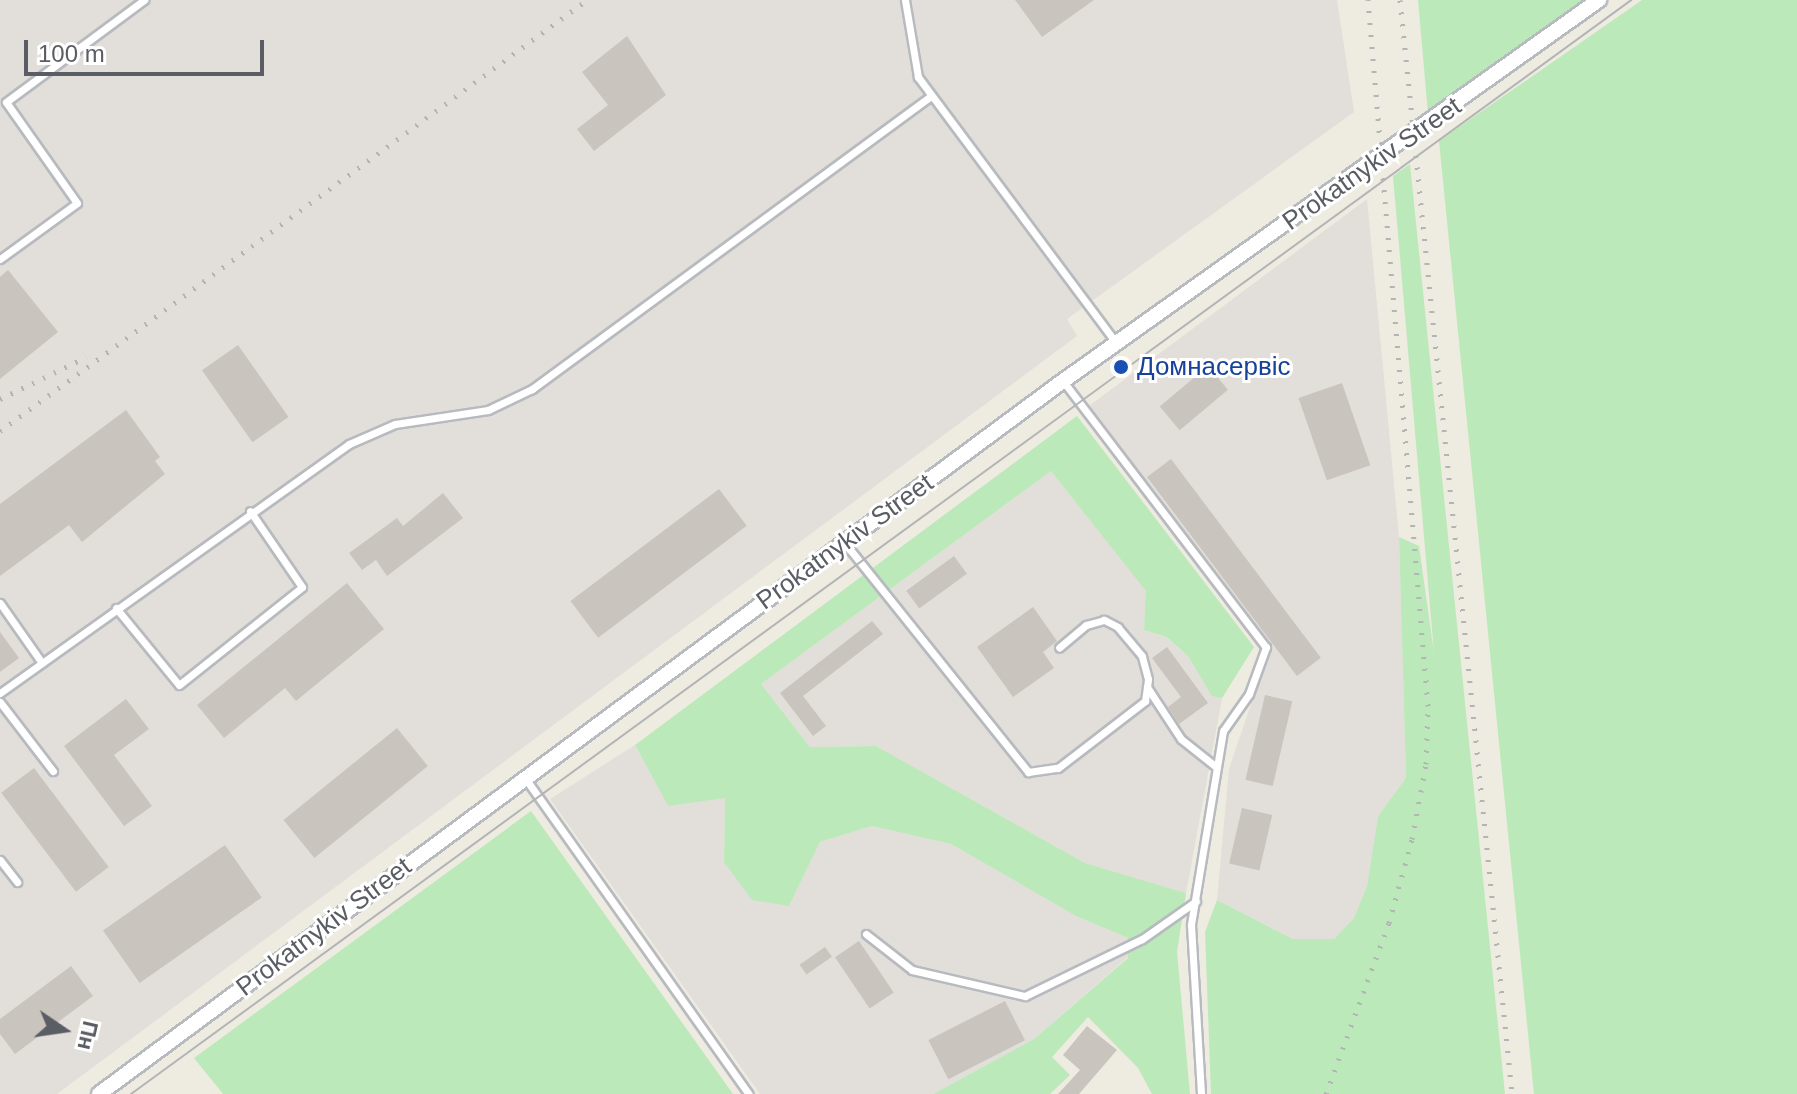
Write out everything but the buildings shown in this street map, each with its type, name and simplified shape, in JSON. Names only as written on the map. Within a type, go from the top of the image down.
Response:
[{"type":"street","name":"Prokatnykiv Street","points":[[99,1094],[1063,381],[1599,0]]},
{"type":"lane","points":[[6,102],[144,0]]},
{"type":"lane","points":[[905,0],[918,77],[1116,343]]},
{"type":"lane","points":[[0,95],[77,203],[0,259]]},
{"type":"lane","points":[[0,693],[250,511],[349,444],[395,424],[488,410],[532,389],[931,96]]},
{"type":"lane","points":[[1063,381],[1266,647],[1249,694],[1223,731],[1215,766],[1189,945],[1201,1094]]},
{"type":"lane","points":[[116,608],[179,685],[302,587],[250,511]]},
{"type":"lane","points":[[844,542],[1028,772],[1058,768],[1145,701],[1147,687],[1142,656],[1129,637],[1104,620],[1086,625],[1059,648]]},
{"type":"lane","points":[[0,603],[42,663]]},
{"type":"lane","points":[[1147,687],[1181,739],[1215,766]]},
{"type":"lane","points":[[0,702],[53,771]]},
{"type":"lane","points":[[525,778],[749,1094]]},
{"type":"lane","points":[[0,860],[17,882]]},
{"type":"lane","points":[[866,934],[912,970],[1025,996],[1142,939],[1196,901]]},
{"type":"shaded area","points":[[0,0],[1337,0],[1354,112],[1067,319],[1077,336],[57,1094],[0,1094]]},
{"type":"shaded area","name":"Домнасервіс","points":[[1367,199],[1399,537],[1406,778],[1378,816],[1367,886],[1354,918],[1334,939],[1293,939],[1217,900],[1229,769],[1271,645],[1089,406]]},
{"type":"shaded area","points":[[1051,471],[1147,591],[1144,630],[1165,637],[1188,656],[1212,695],[1222,698],[1186,893],[1085,863],[876,746],[810,747],[761,684]]},
{"type":"shaded area","points":[[635,745],[668,806],[725,797],[724,862],[789,906],[820,842],[872,826],[951,844],[1076,916],[1128,938],[1128,957],[1034,1039],[933,1094],[760,1094],[550,799]]},
{"type":"green space","points":[[1418,0],[1587,0],[1428,114]]},
{"type":"green space","points":[[1642,0],[1797,0],[1797,1094],[1534,1094],[1439,141]]},
{"type":"green space","points":[[1410,164],[1505,1094],[1211,1094],[1205,932],[1217,900],[1293,939],[1334,939],[1354,918],[1367,886],[1378,816],[1406,778],[1399,537],[1419,546],[1434,653],[1393,176]]},
{"type":"green space","points":[[1077,416],[1254,647],[1222,698],[1212,696],[1188,656],[1166,637],[1144,630],[1146,591],[1051,471],[761,684],[810,747],[876,746],[1085,863],[1186,893],[1177,952],[1190,1094],[1152,1094],[1138,1068],[1088,1017],[1052,1057],[1070,1075],[1050,1094],[933,1094],[1034,1039],[1128,958],[1128,938],[1076,916],[951,844],[872,826],[820,842],[789,906],[752,900],[724,862],[725,798],[668,806],[635,745]]},
{"type":"green space","points":[[531,811],[733,1094],[223,1094],[194,1058]]},
{"type":"tram line","points":[[131,1094],[1631,0]]},
{"type":"railway","points":[[0,431],[587,0]]},
{"type":"railway","points":[[1326,1094],[1389,923],[1412,839],[1426,764],[1428,706],[1368,0]]},
{"type":"railway","points":[[1400,0],[1512,1094]]},
{"type":"railway","points":[[0,399],[86,357]]},
{"type":"place","name":"Домнасервіс","points":[[1121,367]]}]
